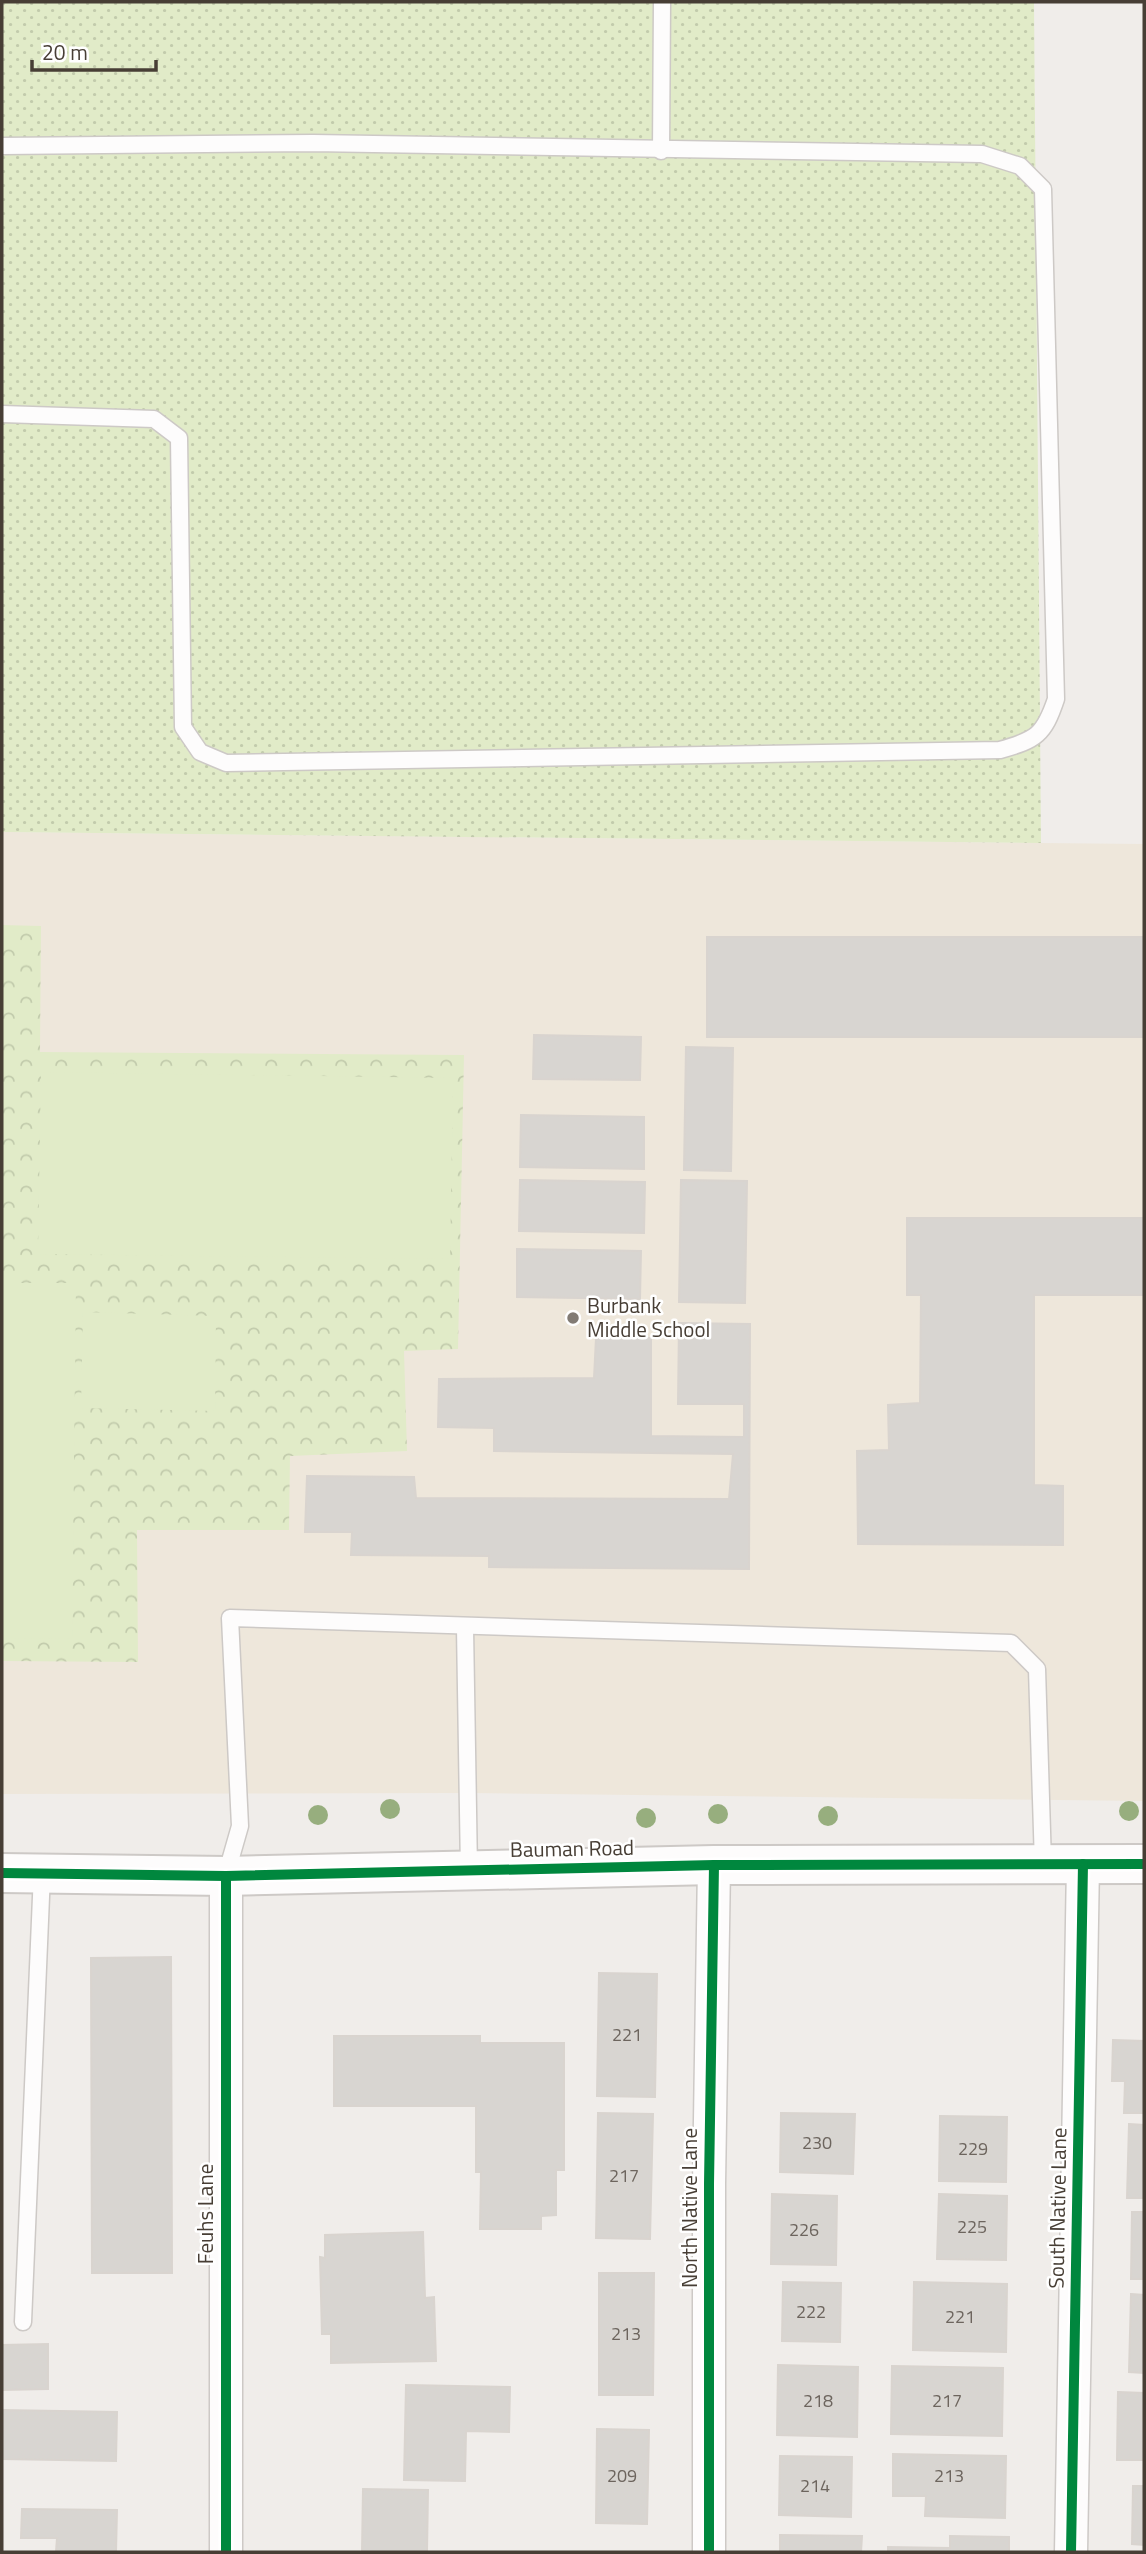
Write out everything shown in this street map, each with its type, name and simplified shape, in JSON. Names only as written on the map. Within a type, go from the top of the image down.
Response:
[{"type":"street","name":"South Native Lane","points":[[1071,2552],[1083,1864]]},
{"type":"street","name":"Bauman Road","points":[[2,1873],[226,1876],[714,1865],[1144,1864]]},
{"type":"street","name":"North Native Lane","points":[[709,2552],[709,2158],[714,1865]]},
{"type":"street","name":"Feuhs Lane","points":[[226,1876],[226,2552]]},
{"type":"lane","points":[[661,151],[662,2]]},
{"type":"lane","points":[[2,146],[313,143],[661,151],[982,154],[1020,166],[1042,189],[1056,699],[1048,723],[1032,741],[1000,750],[226,763],[200,752],[183,727],[179,438],[153,419],[2,414]]},
{"type":"lane","points":[[226,1876],[240,1826],[230,1618],[465,1628],[1011,1643],[1037,1669],[1043,1864]]},
{"type":"lane","points":[[465,1628],[469,1871]]},
{"type":"lane","points":[[23,2322],[42,1873]]},
{"type":"shaded area","name":"Burbank Middle School","points":[[2,832],[1144,844],[1144,1801],[470,1793],[2,1794]]},
{"type":"green space","points":[[2,2],[1034,2],[1041,843],[2,832]]},
{"type":"green space","points":[[2,925],[41,926],[40,1052],[464,1055],[458,1349],[404,1351],[407,1451],[290,1456],[289,1530],[137,1530],[138,1662],[2,1661]]},
{"type":"green space","points":[[41,1072],[453,1078],[450,1259],[38,1254]]},
{"type":"green space","points":[[2,1283],[76,1283],[72,1639],[2,1638]]},
{"type":"green space","points":[[83,1312],[216,1316],[215,1411],[81,1408]]},
{"type":"building","points":[[707,937],[1144,937],[1144,1037],[707,1037]]},
{"type":"building","points":[[534,1035],[641,1037],[640,1080],[533,1079]]},
{"type":"building","points":[[686,1047],[733,1048],[731,1171],[684,1170]]},
{"type":"building","points":[[521,1115],[644,1117],[644,1169],[520,1167]]},
{"type":"building","points":[[520,1180],[645,1182],[644,1233],[519,1231]]},
{"type":"building","points":[[681,1180],[747,1181],[745,1303],[679,1302]]},
{"type":"building","points":[[907,1218],[1144,1218],[1144,1295],[1034,1295],[1034,1485],[1063,1486],[1063,1545],[858,1544],[857,1451],[889,1450],[888,1405],[920,1403],[921,1295],[907,1295]]},
{"type":"building","points":[[517,1249],[641,1251],[640,1299],[517,1297]]},
{"type":"building","points":[[679,1323],[750,1324],[749,1569],[489,1567],[489,1556],[351,1555],[352,1532],[305,1532],[307,1476],[414,1477],[416,1498],[729,1499],[733,1454],[494,1451],[494,1428],[438,1427],[439,1379],[594,1378],[596,1338],[651,1338],[651,1436],[744,1437],[744,1404],[678,1404]]},
{"type":"building","points":[[171,1957],[172,2273],[92,2273],[91,1958]]},
{"type":"building","points":[[599,1973],[657,1974],[655,2097],[597,2096]]},
{"type":"building","points":[[334,2036],[480,2036],[480,2043],[564,2043],[564,2170],[556,2170],[556,2215],[541,2216],[541,2229],[480,2229],[481,2172],[476,2172],[476,2106],[334,2106]]},
{"type":"building","points":[[1113,2040],[1144,2041],[1144,2113],[1124,2113],[1125,2081],[1112,2081]]},
{"type":"building","points":[[598,2113],[653,2114],[650,2239],[596,2238]]},
{"type":"building","points":[[781,2113],[855,2114],[853,2174],[780,2172]]},
{"type":"building","points":[[940,2116],[1007,2117],[1006,2182],[939,2181]]},
{"type":"building","points":[[1129,2124],[1144,2125],[1144,2198],[1127,2198]]},
{"type":"building","points":[[772,2194],[837,2196],[836,2265],[771,2264]]},
{"type":"building","points":[[939,2194],[1007,2196],[1006,2260],[937,2259]]},
{"type":"building","points":[[1132,2212],[1144,2212],[1144,2279],[1131,2279]]},
{"type":"building","points":[[423,2232],[425,2298],[434,2297],[436,2361],[331,2363],[331,2334],[322,2334],[320,2257],[325,2258],[325,2235]]},
{"type":"building","points":[[599,2273],[654,2273],[653,2395],[599,2395]]},
{"type":"building","points":[[783,2282],[841,2283],[840,2342],[782,2341]]},
{"type":"building","points":[[914,2282],[1007,2284],[1006,2352],[913,2350]]},
{"type":"building","points":[[1131,2294],[1144,2295],[1144,2373],[1129,2372]]},
{"type":"building","points":[[48,2344],[48,2389],[2,2390],[2,2345]]},
{"type":"building","points":[[778,2365],[858,2367],[857,2437],[777,2435]]},
{"type":"building","points":[[892,2366],[1003,2368],[1002,2436],[891,2434]]},
{"type":"building","points":[[406,2385],[510,2387],[509,2432],[466,2431],[465,2481],[404,2480]]},
{"type":"building","points":[[1118,2392],[1144,2393],[1144,2460],[1117,2460]]},
{"type":"building","points":[[2,2410],[117,2412],[116,2461],[2,2459]]},
{"type":"building","points":[[597,2429],[649,2430],[647,2524],[596,2523]]},
{"type":"building","points":[[893,2454],[1006,2456],[1005,2518],[925,2516],[926,2496],[893,2496]]},
{"type":"building","points":[[780,2456],[852,2457],[851,2517],[779,2515]]},
{"type":"building","points":[[1133,2486],[1144,2486],[1144,2545],[1132,2544]]},
{"type":"building","points":[[363,2489],[428,2490],[427,2552],[362,2552]]},
{"type":"building","points":[[22,2509],[117,2510],[116,2552],[56,2552],[57,2538],[21,2538]]},
{"type":"building","points":[[780,2535],[862,2536],[861,2552],[780,2552]]},
{"type":"building","points":[[950,2536],[1009,2537],[1009,2552],[888,2552],[888,2547],[950,2548]]},
{"type":"cycle path","points":[[1071,2552],[1083,1864]]},
{"type":"cycle path","points":[[2,1873],[226,1876],[714,1865],[1144,1864]]},
{"type":"cycle path","points":[[709,2552],[709,2184],[714,1865]]},
{"type":"cycle path","points":[[226,1876],[226,2552]]},
{"type":"place","name":"Burbank Middle School","points":[[573,1318]]}]
